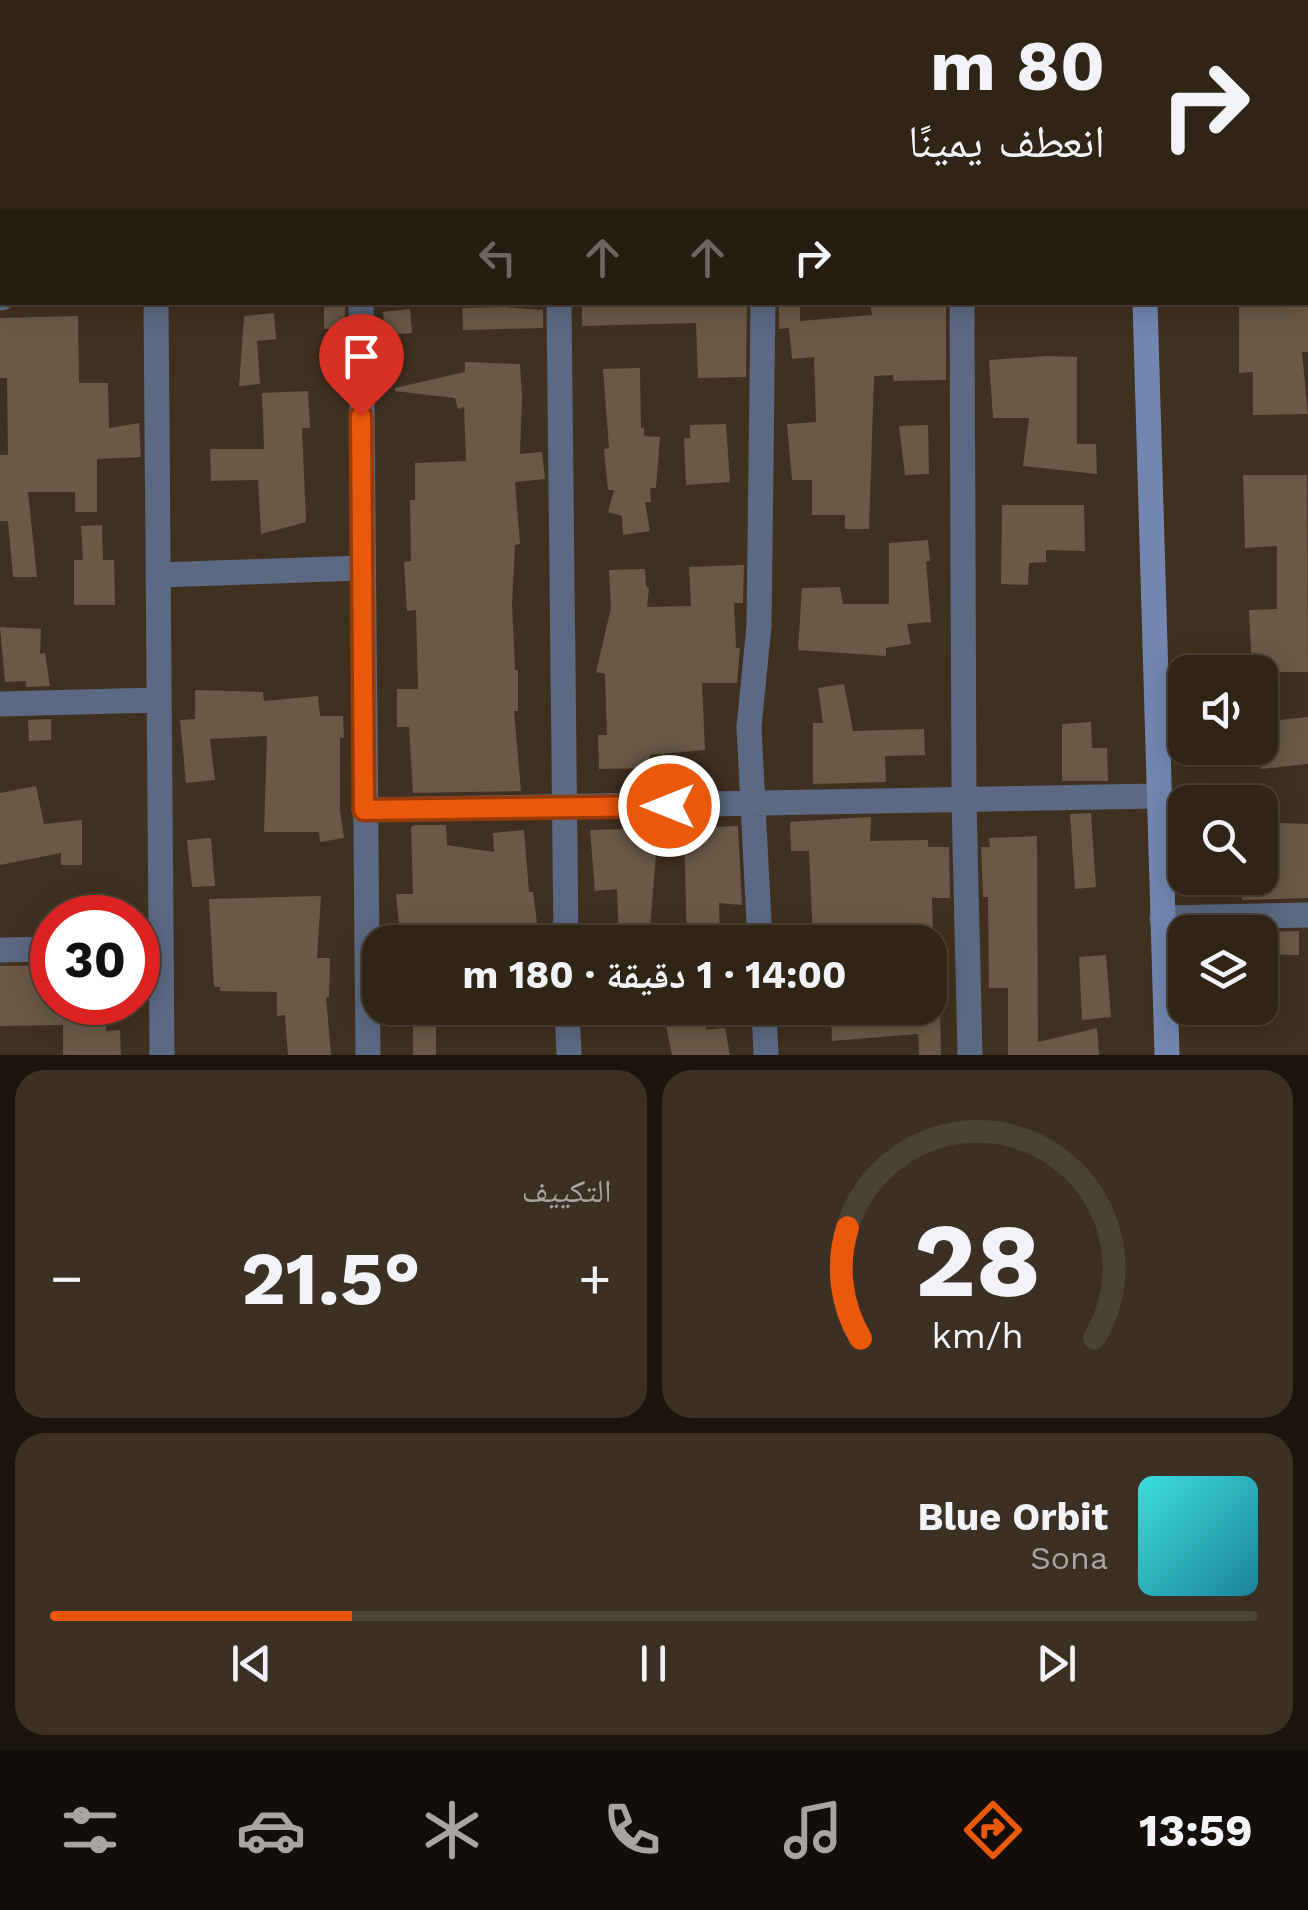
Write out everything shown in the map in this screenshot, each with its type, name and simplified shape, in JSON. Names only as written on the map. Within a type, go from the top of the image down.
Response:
[{"type":"main road","points":[[1145,305],[1167,1055]]},
{"type":"street","points":[[151,895],[158,700],[156,305]]},
{"type":"street","points":[[361,305],[368,1055]]},
{"type":"street","points":[[559,305],[566,925]]},
{"type":"street","points":[[759,925],[749,727],[759,626],[763,305]]},
{"type":"street","points":[[962,305],[964,800],[970,1055]]},
{"type":"street","points":[[158,575],[361,568]]},
{"type":"street","points":[[0,704],[158,700]]},
{"type":"street","points":[[364,810],[1158,796]]},
{"type":"street","points":[[1162,918],[1308,915]]},
{"type":"street","points":[[0,950],[30,949]]},
{"type":"street","points":[[158,1025],[162,1055]]},
{"type":"street","points":[[568,1025],[569,1055]]},
{"type":"street","points":[[765,1025],[766,1055]]},
{"type":"building","points":[[324,305],[345,305],[345,329],[324,329]]},
{"type":"building","points":[[747,305],[746,377],[698,378],[696,323],[582,326],[582,306]]},
{"type":"building","points":[[779,305],[800,305],[800,321],[872,315],[870,305],[946,305],[946,380],[894,381],[893,375],[874,376],[869,529],[845,529],[845,515],[812,515],[812,480],[792,480],[787,424],[816,422],[814,357],[792,359],[789,328],[779,329]]},
{"type":"building","points":[[1239,305],[1308,305],[1308,352],[1302,352],[1308,414],[1253,415],[1253,372],[1239,373]]},
{"type":"building","points":[[462,308],[543,310],[543,328],[463,330]]},
{"type":"building","points":[[410,309],[412,333],[385,335],[383,312]]},
{"type":"building","points":[[274,313],[276,339],[257,341],[260,384],[239,386],[244,316]]},
{"type":"building","points":[[78,316],[79,383],[108,383],[109,428],[139,423],[141,457],[97,459],[97,512],[75,512],[75,492],[28,492],[37,577],[13,577],[8,521],[0,521],[0,455],[8,455],[7,378],[0,378],[0,318]]},
{"type":"building","points":[[1077,357],[1077,444],[1096,444],[1097,474],[1023,466],[1029,418],[993,418],[989,360]]},
{"type":"building","points":[[465,362],[520,364],[520,454],[542,452],[545,479],[515,482],[520,544],[515,545],[512,604],[518,670],[518,711],[514,711],[521,791],[413,793],[409,727],[397,727],[397,689],[418,689],[416,610],[407,611],[404,562],[411,561],[410,500],[415,500],[415,463],[466,461],[464,407],[458,409],[455,398],[395,388],[465,372]]},
{"type":"building","points":[[640,368],[641,428],[644,436],[660,437],[656,488],[650,488],[651,502],[645,502],[650,531],[623,535],[622,516],[608,512],[614,490],[608,490],[604,449],[609,448],[603,369]]},
{"type":"building","points":[[308,391],[310,428],[302,428],[306,522],[261,534],[258,480],[211,481],[210,449],[264,449],[262,393]]},
{"type":"building","points":[[726,424],[730,482],[686,485],[684,438],[690,438],[690,425]]},
{"type":"building","points":[[928,425],[929,474],[905,475],[899,426]]},
{"type":"building","points":[[1243,475],[1307,475],[1308,672],[1278,672],[1278,655],[1251,655],[1249,610],[1277,609],[1277,546],[1245,548]]},
{"type":"building","points":[[1002,505],[1084,505],[1085,551],[1046,550],[1046,562],[1029,563],[1028,585],[1001,584]]},
{"type":"building","points":[[102,525],[103,560],[114,560],[115,605],[74,605],[74,560],[83,560],[81,526]]},
{"type":"building","points":[[928,540],[931,622],[907,624],[911,644],[886,648],[886,656],[798,650],[802,588],[840,587],[843,604],[889,604],[889,543]]},
{"type":"building","points":[[744,565],[743,603],[734,603],[736,648],[740,648],[737,683],[702,683],[705,750],[650,755],[651,768],[599,769],[598,735],[607,735],[605,674],[596,672],[611,608],[609,570],[645,569],[647,607],[691,606],[689,567]]},
{"type":"building","points":[[0,627],[41,629],[40,654],[45,653],[50,686],[26,687],[26,681],[5,682]]},
{"type":"building","points":[[844,684],[853,731],[924,729],[925,755],[885,756],[886,782],[813,784],[813,723],[823,723],[818,688]]},
{"type":"building","points":[[195,690],[263,692],[264,701],[318,696],[320,716],[343,716],[340,810],[344,838],[320,842],[319,832],[264,832],[267,736],[210,739],[215,780],[186,783],[180,720],[195,719]]},
{"type":"building","points":[[1308,717],[1308,764],[1261,769],[1261,765],[1278,765],[1278,720]]},
{"type":"building","points":[[51,719],[51,740],[29,741],[28,720]]},
{"type":"building","points":[[1091,722],[1092,748],[1107,748],[1108,781],[1062,781],[1062,724]]},
{"type":"building","points":[[36,786],[44,824],[82,820],[82,865],[61,865],[61,853],[0,865],[0,793]]},
{"type":"building","points":[[1091,813],[1096,887],[1075,889],[1070,814]]},
{"type":"building","points":[[871,817],[870,841],[928,840],[928,847],[949,847],[950,898],[932,898],[933,925],[812,925],[809,851],[791,851],[790,822]]},
{"type":"building","points":[[1278,823],[1308,824],[1308,898],[1242,900],[1242,895],[1278,895]]},
{"type":"building","points":[[446,825],[447,845],[494,852],[493,833],[524,830],[529,892],[533,892],[537,923],[399,925],[396,894],[413,894],[411,827]]},
{"type":"building","points":[[738,826],[742,905],[719,903],[720,925],[687,925],[684,828]]},
{"type":"building","points":[[658,828],[650,925],[618,925],[617,889],[595,891],[590,830]]},
{"type":"building","points":[[1037,836],[1038,1042],[1097,1028],[1099,1055],[1008,1055],[1008,988],[989,988],[988,897],[983,897],[981,847],[990,847],[989,838]]},
{"type":"building","points":[[211,838],[215,886],[192,887],[187,840]]},
{"type":"building","points":[[321,896],[317,958],[330,958],[326,997],[331,1055],[288,1055],[285,1015],[277,1016],[277,992],[220,991],[220,987],[214,987],[209,899]]},
{"type":"building","points":[[1299,931],[1299,955],[1278,954],[1278,932]]},
{"type":"building","points":[[1106,955],[1111,1017],[1082,1020],[1079,957]]},
{"type":"building","points":[[30,965],[30,1025],[63,1025],[0,1026],[0,966]]},
{"type":"building","points":[[63,1025],[106,1025],[106,1031],[120,1030],[121,1055],[63,1055]]},
{"type":"building","points":[[413,1025],[436,1025],[436,1055],[413,1055]]},
{"type":"building","points":[[666,1025],[725,1028],[730,1055],[672,1055]]},
{"type":"building","points":[[831,1025],[940,1025],[941,1055],[919,1055],[918,1034],[832,1041]]},
{"type":"route","points":[[361,416],[364,810],[669,806]]}]
